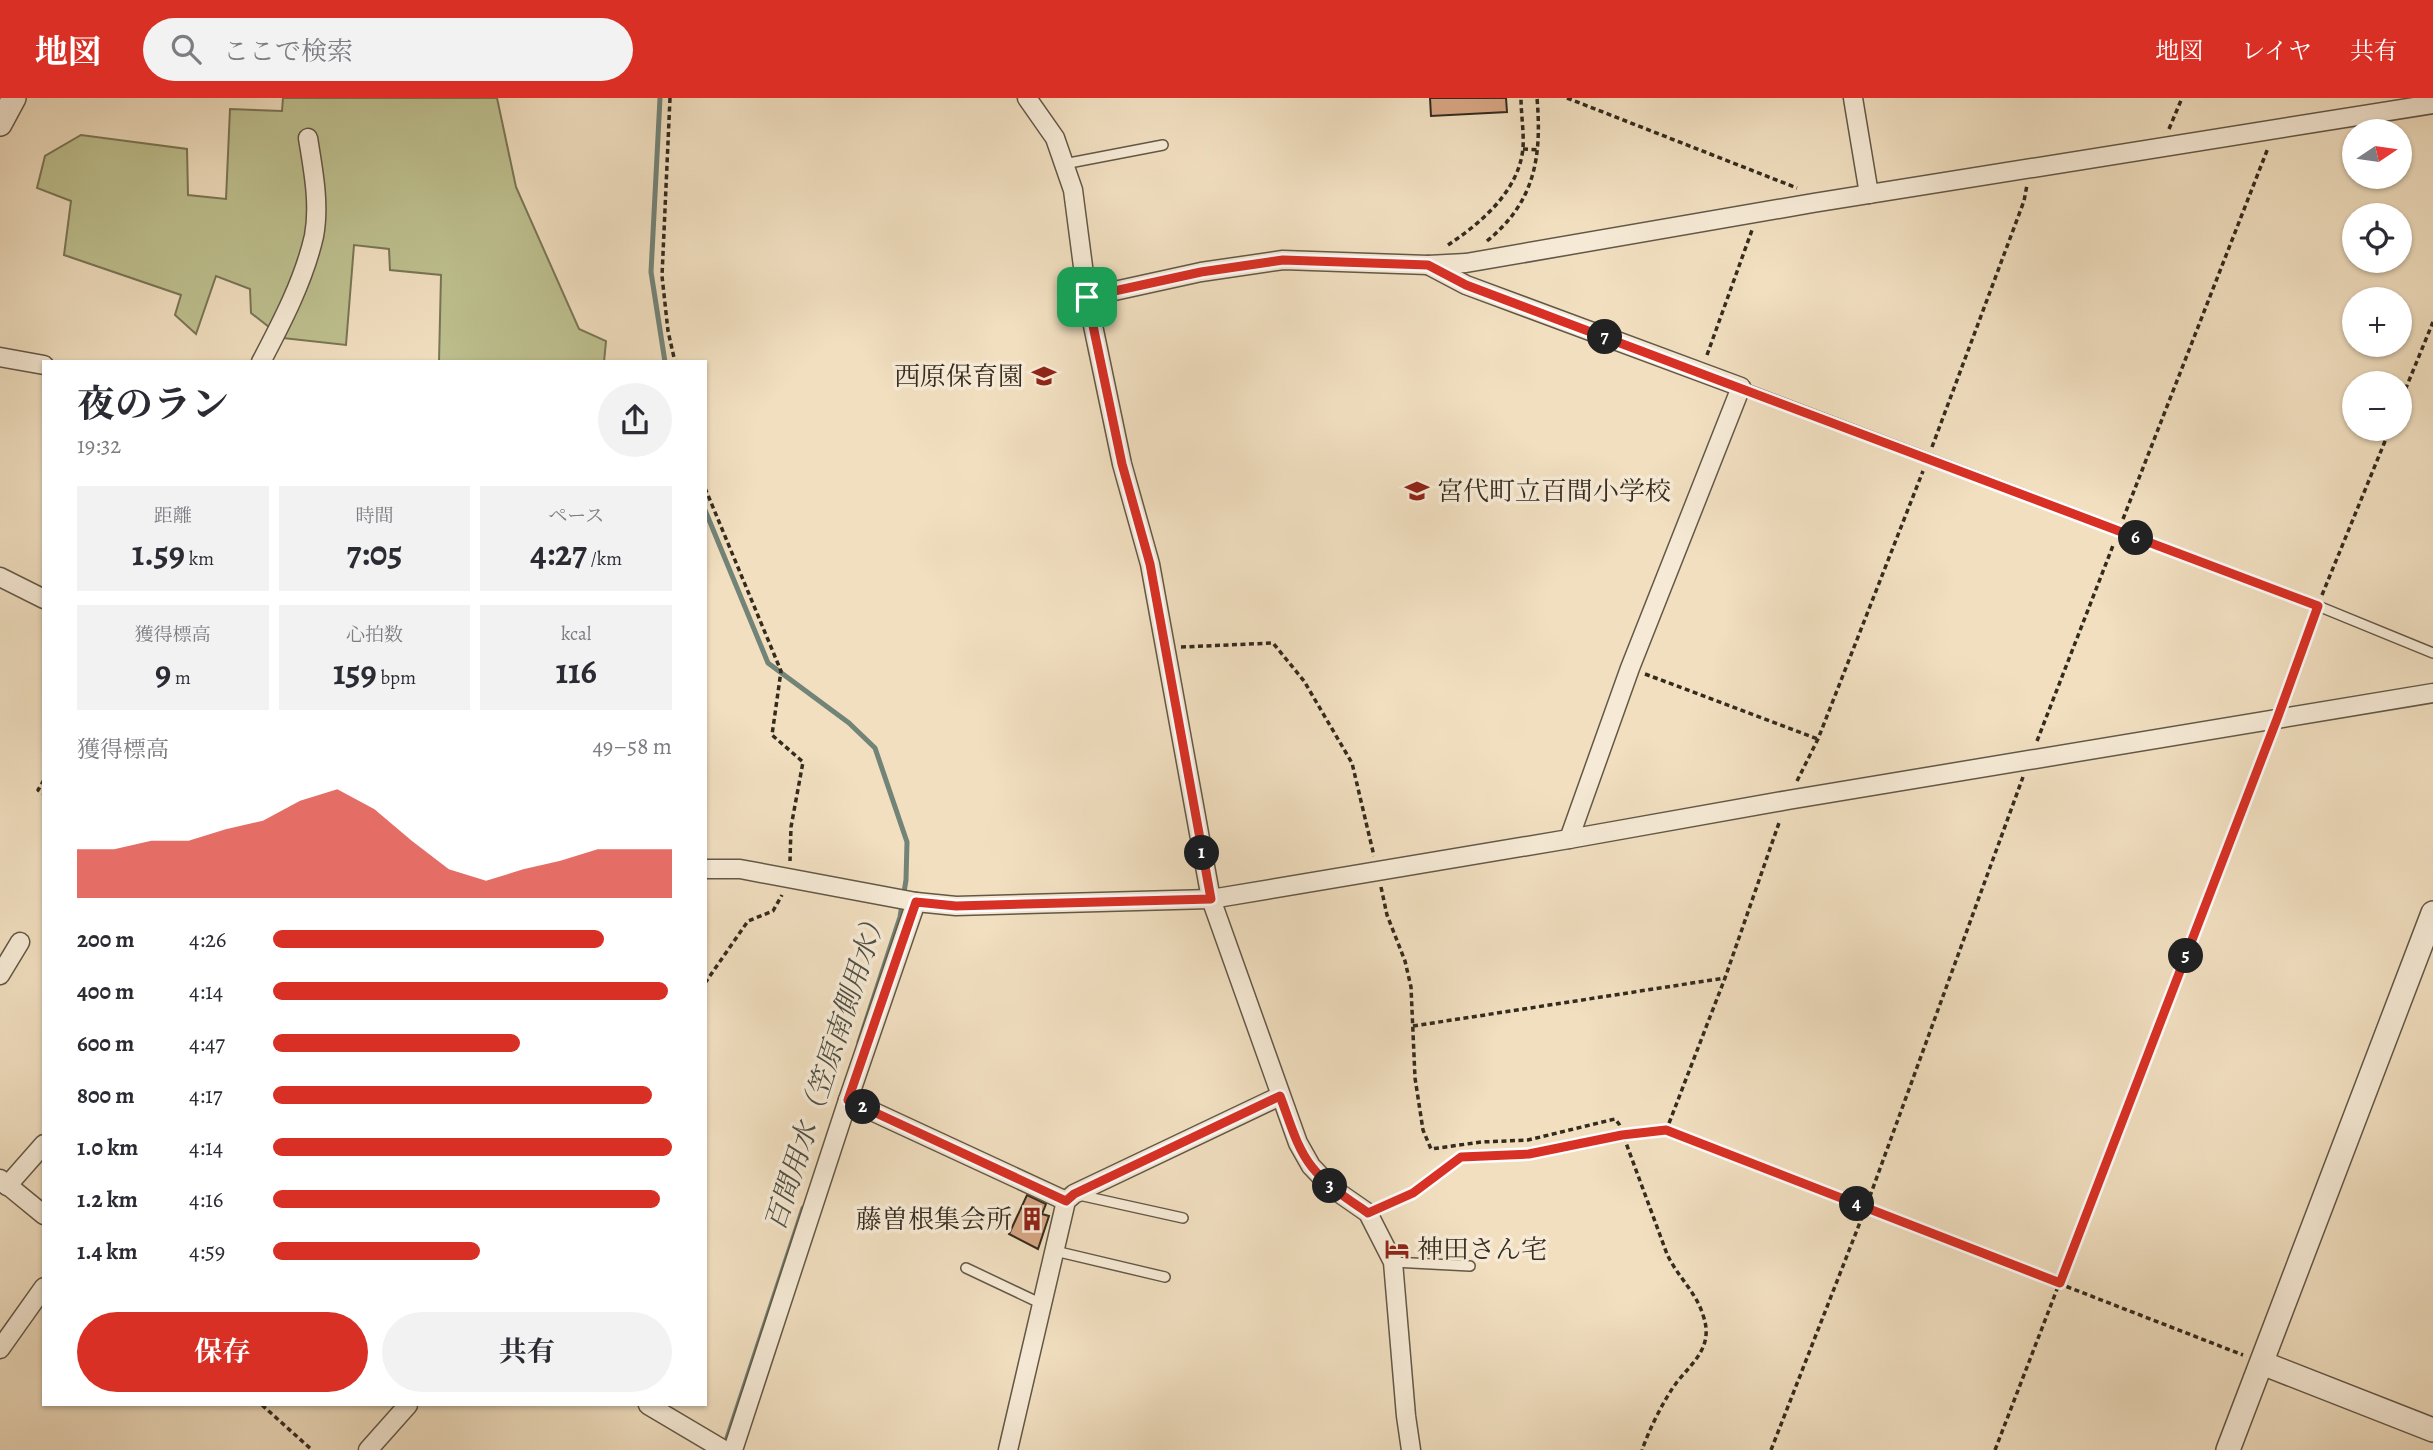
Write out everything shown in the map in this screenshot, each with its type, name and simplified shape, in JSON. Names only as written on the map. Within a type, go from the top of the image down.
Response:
[{"type":"street","points":[[0,124],[14,98]]},
{"type":"street","points":[[1027,98],[1055,138],[1073,190],[1087,297],[1122,464],[1150,564],[1211,899],[1298,1143],[1311,1166],[1332,1188],[1368,1213],[1393,1262],[1411,1450]]},
{"type":"street","points":[[1853,98],[1869,194]]},
{"type":"street","points":[[1087,297],[1201,272],[1283,260],[1428,265],[1466,262],[1813,203],[2433,104]]},
{"type":"street","points":[[262,360],[288,309],[314,234],[316,190],[308,138]]},
{"type":"street","points":[[1428,265],[1466,285],[1741,387],[1630,668],[1569,839]]},
{"type":"street","points":[[0,357],[42,365]]},
{"type":"street","points":[[0,577],[42,598]]},
{"type":"street","points":[[707,869],[740,869],[916,902],[956,906],[1211,899],[2433,693]]},
{"type":"street","points":[[733,1450],[916,902]]},
{"type":"street","points":[[2228,1450],[2433,913]]},
{"type":"street","points":[[0,975],[20,942]]},
{"type":"street","points":[[1008,1450],[1070,1197],[1280,1096]]},
{"type":"street","points":[[848,1100],[1070,1197]]},
{"type":"street","points":[[42,1146],[4,1183],[42,1213]]},
{"type":"street","points":[[0,1349],[42,1290]]},
{"type":"street","points":[[2262,1363],[2433,1430]]},
{"type":"street","points":[[368,1450],[407,1406]]},
{"type":"street","points":[[649,1406],[707,1445],[724,1450]]},
{"type":"lane","points":[[1063,164],[1163,145]]},
{"type":"lane","points":[[1741,387],[2318,606],[2433,653]]},
{"type":"lane","points":[[1070,1197],[1183,1218]]},
{"type":"lane","points":[[1055,1251],[1165,1276]]},
{"type":"lane","points":[[1393,1262],[1470,1266]]},
{"type":"lane","points":[[966,1268],[1042,1304]]},
{"type":"path","points":[[670,98],[662,276],[674,360]]},
{"type":"path","points":[[1428,265],[1434,256],[1471,230],[1502,198],[1511,183],[1522,149],[1521,98]]},
{"type":"path","points":[[1466,262],[1517,210],[1528,189],[1539,150],[1537,98]]},
{"type":"path","points":[[1567,98],[1802,190],[1813,203]]},
{"type":"path","points":[[2162,147],[2182,98]]},
{"type":"path","points":[[1771,1450],[1866,1207],[2029,761],[2275,130]]},
{"type":"path","points":[[1522,149],[1539,150]]},
{"type":"path","points":[[1666,1130],[1725,978],[1788,800],[1818,739],[1927,458],[2024,201],[2031,168]]},
{"type":"path","points":[[1700,373],[1752,233],[1752,213]]},
{"type":"path","points":[[2412,373],[2433,322]]},
{"type":"path","points":[[1995,1450],[2318,606],[2385,441]]},
{"type":"path","points":[[707,493],[781,671],[772,735],[803,762],[791,827],[789,878],[772,911],[748,921],[707,980]]},
{"type":"path","points":[[1165,648],[1273,643],[1304,681],[1352,763],[1387,915],[1405,961],[1411,987],[1415,1078],[1423,1130],[1431,1149],[1481,1142],[1528,1140],[1615,1119],[1667,1254],[1697,1299],[1704,1318],[1704,1344],[1693,1365],[1676,1383],[1642,1450]]},
{"type":"path","points":[[1630,668],[1818,739]]},
{"type":"path","points":[[1413,1026],[1725,978]]},
{"type":"path","points":[[1368,1213],[1413,1193],[1461,1157],[1529,1154],[1622,1135],[1666,1130],[2262,1363]]},
{"type":"path","points":[[263,1406],[312,1450]]},
{"type":"green space","points":[[283,98],[497,98],[516,187],[579,329],[606,341],[604,360],[439,360],[441,275],[390,270],[389,249],[354,245],[346,345],[283,338],[251,313],[250,289],[216,276],[196,334],[175,315],[181,295],[64,255],[71,201],[37,188],[45,156],[81,135],[187,149],[188,195],[226,199],[230,109],[282,111]]},
{"type":"building","points":[[1430,98],[1506,98],[1507,112],[1431,116]]},
{"type":"building","name":"藤曽根集会所","points":[[1027,1195],[1046,1204],[1042,1214],[1049,1216],[1038,1249],[1009,1234]]},
{"type":"waterway","name":"百間用水（笠原南側用水）","points":[[660,98],[651,272],[665,360]]},
{"type":"waterway","name":"百間用水（笠原南側用水）","points":[[707,515],[768,663],[849,723],[875,748],[907,842],[906,880],[900,917],[859,1042]]},
{"type":"waterway","name":"百間用水（笠原南側用水）","points":[[724,1447],[803,1208]]},
{"type":"place","name":"西原保育園","points":[[1044,376]]},
{"type":"place","name":"宮代町立百間小学校","points":[[1417,491]]},
{"type":"place","name":"藤曽根集会所","points":[[1032,1219]]},
{"type":"place","name":"神田さん宅","points":[[1397,1249]]},
{"type":"route","points":[[1283,260],[1428,265],[1466,285],[2318,606],[2060,1283],[1666,1130],[1622,1135],[1529,1154],[1461,1157],[1413,1193],[1368,1213],[1332,1188],[1311,1166],[1298,1143],[1280,1096],[1074,1194],[1066,1201],[848,1100],[916,902],[956,906],[1211,899],[1150,564],[1122,464],[1087,297],[1201,272],[1283,260]]}]
